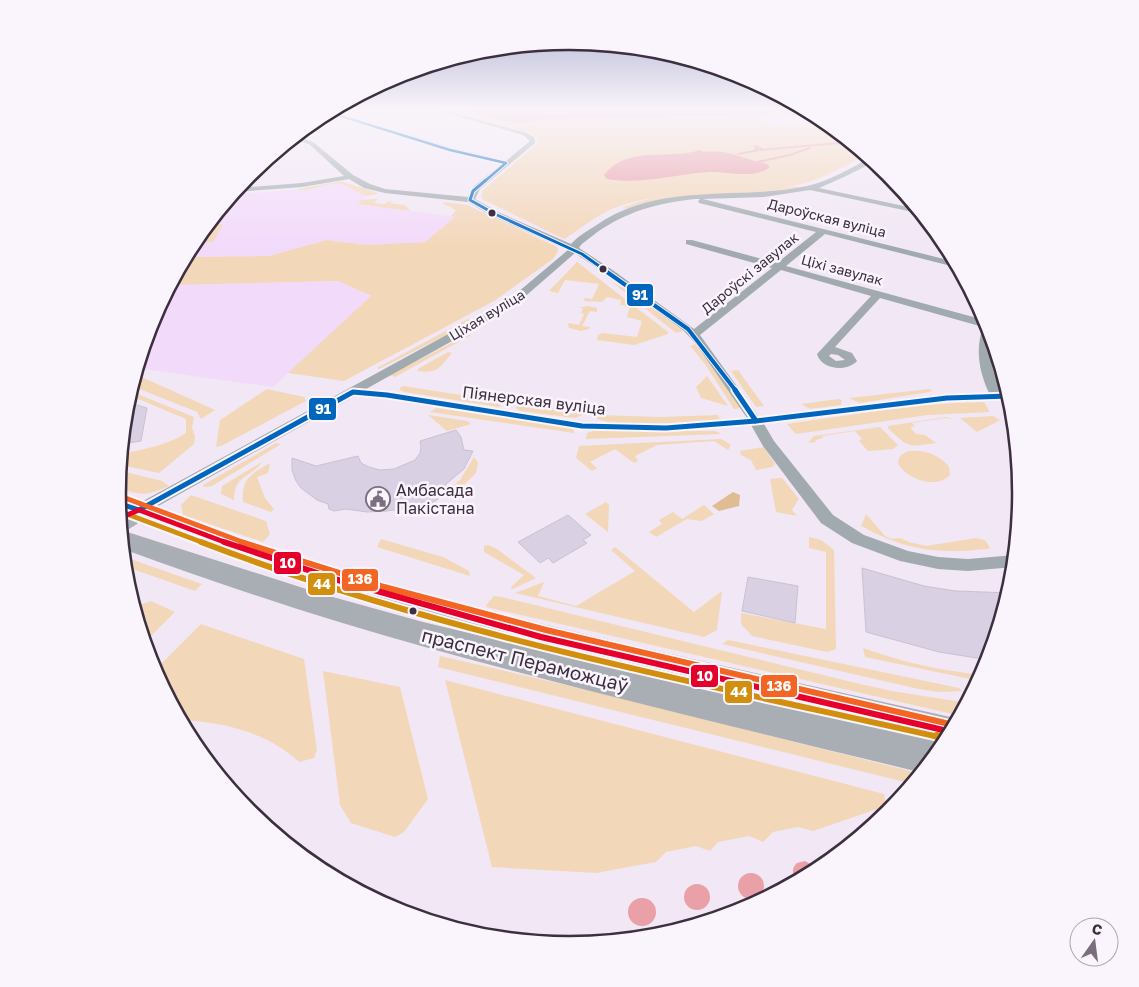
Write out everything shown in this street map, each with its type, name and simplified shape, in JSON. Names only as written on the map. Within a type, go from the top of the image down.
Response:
[{"type":"main road","name":"праспект Пераможцаў","points":[[127,515],[179,527],[300,570],[433,608],[642,660],[944,730]]},
{"type":"main road","name":"праспект Пераможцаў","points":[[129,541],[414,634],[925,757]]},
{"type":"street","points":[[324,155],[349,176],[367,186],[385,191],[470,200],[495,214],[574,249],[611,273],[693,335],[723,372],[756,421],[768,443],[812,501],[828,519],[843,530],[880,549],[906,557],[938,563],[968,565],[1007,562]]},
{"type":"street","points":[[470,155],[506,164]]},
{"type":"street","points":[[470,200],[473,191],[517,155]]},
{"type":"street","name":"Ціхая вуліца","points":[[127,513],[353,392],[508,305],[541,280],[574,249],[576,244],[628,210],[658,202],[689,197],[767,194],[810,188],[865,163]]},
{"type":"street","points":[[248,188],[293,186],[349,176]]},
{"type":"street","points":[[810,188],[909,209]]},
{"type":"street","name":"Дароўская вуліца","points":[[689,197],[948,263]]},
{"type":"street","name":"Дароўскі завулак","points":[[693,335],[703,329],[822,232]]},
{"type":"street","name":"Ціхі завулак","points":[[689,242],[979,323]]},
{"type":"street","points":[[823,354],[878,294]]},
{"type":"street","points":[[985,340],[984,352],[991,384],[996,395]]},
{"type":"street","name":"Піянерская вуліца","points":[[353,392],[387,395],[582,426],[666,428],[756,421],[946,398],[1002,395]]},
{"type":"shaded area","points":[[524,155],[856,155],[860,158],[826,175],[801,184],[756,190],[665,196],[642,200],[612,209],[564,239],[484,200],[481,197],[483,190]]},
{"type":"shaded area","points":[[649,155],[735,155],[765,163],[770,167],[764,171],[749,174],[709,172],[632,181],[607,179],[604,175],[613,166],[624,160]]},
{"type":"shaded area","points":[[341,181],[378,193],[368,196],[338,184],[298,190],[298,189]]},
{"type":"shaded area","points":[[331,184],[349,184],[371,193],[359,204],[455,217],[425,242],[367,245],[327,240],[269,256],[195,257],[243,194],[294,190]]},
{"type":"shaded area","points":[[796,186],[800,188],[692,197],[622,208],[641,201],[684,194]]},
{"type":"shaded area","points":[[378,199],[374,203],[384,204],[392,201],[390,203],[405,205],[410,211],[358,204],[361,200]]},
{"type":"shaded area","points":[[442,203],[467,205],[557,247],[558,251],[553,259],[494,301],[344,381],[288,373],[371,296],[338,281],[178,285],[195,257],[269,256],[327,240],[367,245],[425,242],[455,217],[451,216],[456,210]]},
{"type":"shaded area","points":[[218,224],[223,224],[213,242],[204,242]]},
{"type":"shaded area","points":[[577,262],[668,332],[668,334],[634,345],[597,340],[598,335],[602,333],[637,337],[642,321],[627,317],[630,306],[620,305],[621,300],[607,297],[602,302],[584,301],[585,298],[592,299],[599,284],[565,280],[558,293],[549,291]]},
{"type":"shaded area","points":[[338,281],[372,297],[273,387],[144,369],[160,324],[178,285]]},
{"type":"shaded area","points":[[612,282],[628,291],[683,331],[676,333]]},
{"type":"shaded area","points":[[588,306],[597,308],[597,312],[590,311],[582,326],[590,327],[589,329],[581,331],[569,328],[568,323],[579,325],[584,314],[581,313],[583,308],[578,308]]},
{"type":"shaded area","points":[[468,319],[471,320],[470,323],[379,369],[377,368]]},
{"type":"shaded area","points":[[467,335],[471,335],[395,377],[390,375]]},
{"type":"shaded area","points":[[695,344],[741,408],[734,409],[705,364],[690,346]]},
{"type":"shaded area","points":[[448,352],[452,353],[438,368],[425,372],[418,371],[418,369]]},
{"type":"shaded area","points":[[989,352],[999,383],[994,383]]},
{"type":"shaded area","points":[[738,370],[764,406],[756,407],[731,371]]},
{"type":"shaded area","points":[[707,376],[728,406],[701,398],[696,387]]},
{"type":"shaded area","points":[[142,377],[215,410],[201,419],[197,412],[139,389]]},
{"type":"shaded area","points":[[403,386],[506,402],[499,407],[405,392],[400,390]]},
{"type":"shaded area","points":[[267,389],[304,397],[306,401],[216,447],[220,420]]},
{"type":"shaded area","points":[[930,389],[932,391],[860,403],[849,398]]},
{"type":"shaded area","points":[[138,394],[194,417],[192,428],[195,436],[194,444],[159,473],[127,466],[128,452],[171,441],[186,433],[186,419],[137,398]]},
{"type":"shaded area","points":[[842,400],[841,405],[810,409],[801,404]]},
{"type":"shaded area","points":[[984,402],[990,412],[928,415],[796,434],[787,424],[910,407]]},
{"type":"shaded area","points":[[517,405],[585,414],[575,418],[520,411],[516,408]]},
{"type":"shaded area","points":[[436,408],[573,428],[574,433],[430,412]]},
{"type":"shaded area","points":[[428,415],[467,421],[471,424],[447,431]]},
{"type":"shaded area","points":[[596,415],[660,417],[718,415],[720,420],[623,424],[597,419]]},
{"type":"shaded area","points":[[993,416],[1000,420],[977,432],[960,418]]},
{"type":"shaded area","points":[[946,417],[955,419],[945,418],[912,423],[915,426],[910,427],[916,434],[925,435],[936,443],[914,445],[905,443],[888,428],[888,426]]},
{"type":"shaded area","points":[[880,427],[898,445],[893,449],[868,451],[859,441],[862,439],[855,431],[822,436],[823,438],[815,440],[816,442],[808,443],[814,436]]},
{"type":"shaded area","points":[[593,431],[716,431],[721,434],[586,439],[587,433]]},
{"type":"shaded area","points":[[721,439],[731,445],[728,450],[714,441],[657,445],[635,456],[638,461],[634,463],[615,449],[590,462],[597,468],[592,471],[576,458],[579,446]]},
{"type":"shaded area","points":[[276,443],[281,444],[212,486],[204,487],[203,485]]},
{"type":"shaded area","points":[[764,447],[775,464],[772,467],[756,470],[751,460],[741,455],[740,451]]},
{"type":"shaded area","points":[[909,451],[926,452],[936,456],[949,467],[950,475],[937,482],[922,481],[914,478],[902,469],[898,463],[901,455]]},
{"type":"shaded area","points":[[474,457],[478,463],[476,473],[463,486],[459,485],[452,490],[449,489],[460,480]]},
{"type":"shaded area","points":[[262,462],[237,485],[234,500],[221,494],[222,486]]},
{"type":"shaded area","points":[[270,463],[268,473],[257,477],[265,498],[274,509],[271,512],[243,502],[246,482],[257,470]]},
{"type":"shaded area","points":[[127,472],[162,481],[169,486],[144,494],[126,490]]},
{"type":"shaded area","points":[[782,478],[799,499],[792,510],[797,516],[776,512],[770,479]]},
{"type":"shaded area","points":[[733,492],[740,495],[739,506],[719,511],[712,506]]},
{"type":"shaded area","points":[[191,495],[266,521],[270,534],[263,542],[183,515],[181,505]]},
{"type":"shaded area","points":[[606,502],[609,505],[608,532],[585,514]]},
{"type":"shaded area","points":[[704,505],[714,514],[702,521],[687,519],[656,537],[649,532],[662,524],[659,520],[673,512],[682,519]]},
{"type":"shaded area","points":[[866,514],[885,536],[892,539],[900,538],[926,546],[976,538],[985,540],[990,548],[937,551],[908,546],[861,526]]},
{"type":"shaded area","points":[[809,537],[821,540],[834,550],[836,649],[827,652],[752,636],[741,624],[741,613],[826,629],[826,552],[809,548]]},
{"type":"shaded area","points":[[381,539],[443,557],[469,571],[470,576],[377,547]]},
{"type":"shaded area","points":[[488,545],[497,549],[536,578],[513,589],[510,588],[524,575],[484,552],[484,546]]},
{"type":"shaded area","points":[[615,547],[694,612],[722,591],[717,630],[704,637],[515,593],[544,582],[538,596],[576,606],[635,571],[611,550]]},
{"type":"shaded area","points":[[131,560],[202,584],[195,591],[133,569]]},
{"type":"shaded area","points":[[494,596],[502,597],[856,683],[961,702],[954,714],[486,607]]},
{"type":"shaded area","points":[[151,601],[175,612],[150,637],[140,605]]},
{"type":"shaded area","points":[[201,624],[304,659],[317,750],[314,758],[299,762],[273,743],[259,736],[228,726],[189,721],[161,664]]},
{"type":"shaded area","points":[[728,640],[959,688],[962,691],[939,692],[919,689],[722,644]]},
{"type":"shaded area","points":[[863,648],[892,658],[922,665],[974,674],[972,679],[865,657]]},
{"type":"shaded area","points":[[440,656],[592,691],[914,772],[906,782],[438,667]]},
{"type":"shaded area","points":[[323,671],[400,687],[428,799],[404,832],[395,837],[351,823],[340,805]]},
{"type":"shaded area","points":[[445,680],[884,794],[886,804],[883,807],[813,831],[798,827],[773,832],[763,842],[749,836],[718,842],[710,851],[696,846],[666,852],[656,862],[596,873],[492,867]]},
{"type":"shaded area","points":[[805,861],[812,865],[794,876],[793,870],[797,863]]},
{"type":"shaded area","points":[[746,874],[756,874],[763,881],[764,886],[762,893],[749,899],[739,891],[739,881]]},
{"type":"shaded area","points":[[697,884],[707,887],[710,897],[707,907],[697,910],[687,907],[684,897],[687,887]]},
{"type":"shaded area","points":[[642,898],[652,902],[656,912],[652,922],[642,926],[632,922],[628,912],[632,902]]},
{"type":"building","points":[[136,405],[147,408],[141,441],[129,443]]},
{"type":"building","points":[[456,430],[461,437],[464,450],[473,451],[464,469],[446,484],[437,500],[432,503],[426,501],[408,508],[387,511],[367,512],[346,509],[334,511],[329,509],[328,504],[317,500],[301,488],[292,470],[292,458],[316,466],[358,456],[361,463],[369,467],[380,470],[394,469],[415,460],[420,453],[420,441]]},
{"type":"building","points":[[568,515],[591,535],[583,540],[587,543],[553,563],[548,558],[540,563],[518,542]]},
{"type":"building","points":[[862,568],[924,586],[956,591],[1001,593],[981,659],[939,652],[866,632]]},
{"type":"building","points":[[748,577],[798,586],[795,623],[742,611]]},
{"type":"waterway","points":[[757,162],[790,155]]},
{"type":"transit line","name":"91","points":[[472,155],[506,163]]},
{"type":"transit line","name":"91","points":[[506,163],[473,191],[470,200],[495,214],[582,254],[688,329],[724,374],[756,421]]},
{"type":"transit line","name":"91","points":[[126,506],[139,510],[353,392],[387,395],[582,426],[666,428],[756,421],[947,398],[1002,396]]},
{"type":"transit line","name":"136","points":[[126,498],[281,556],[384,587],[627,650],[948,724]]},
{"type":"transit line","name":"10","points":[[127,515],[139,510],[238,547],[338,580],[439,610],[541,637],[746,686],[944,730]]},
{"type":"transit line","name":"44","points":[[127,514],[298,577],[459,624],[622,665],[940,737]]},
{"type":"place","name":"Амбасада Пакістана","points":[[378,499]]}]
